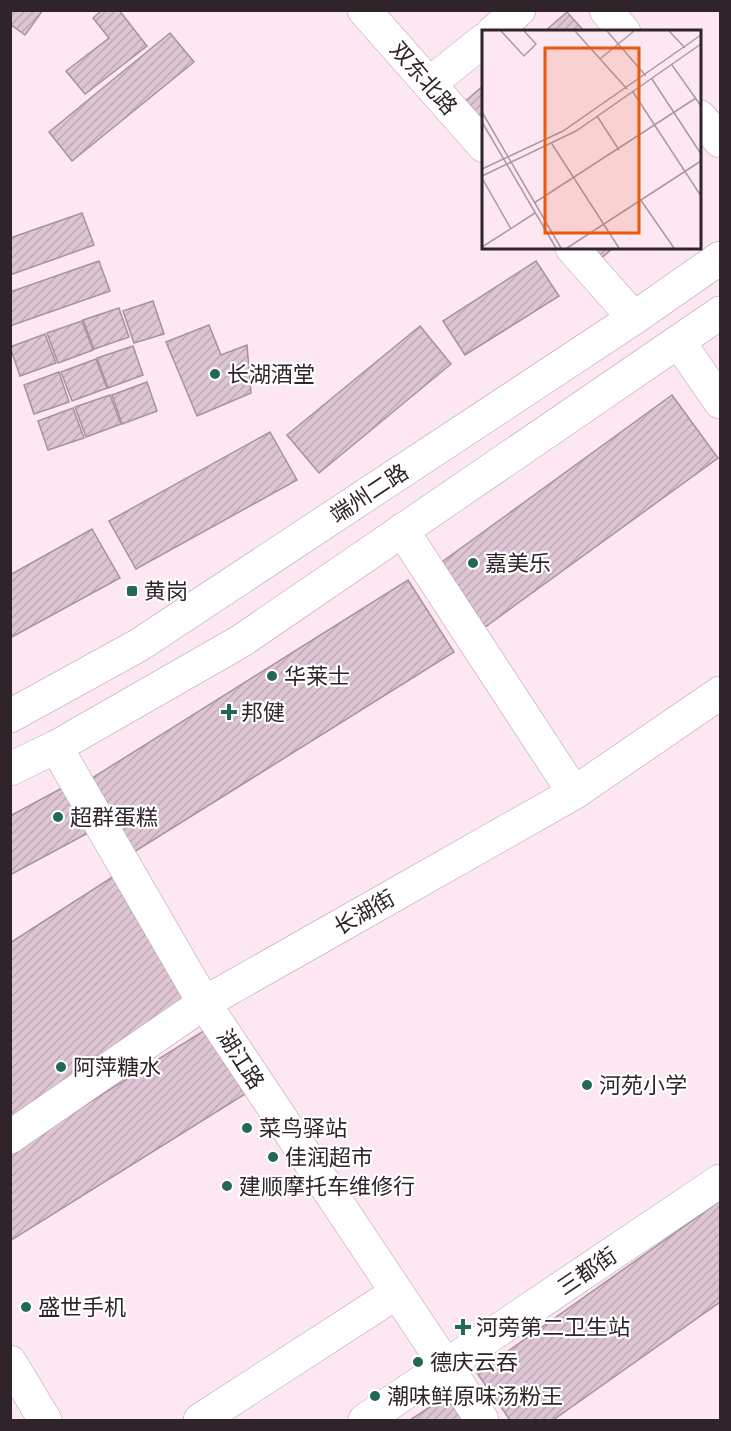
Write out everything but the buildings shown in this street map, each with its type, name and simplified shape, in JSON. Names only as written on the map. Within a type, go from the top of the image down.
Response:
[{"type":"street","name":"双东北路","points":[[364,10],[482,145]]},
{"type":"street","points":[[496,30],[519,10]]},
{"type":"street","points":[[606,10],[622,30]]},
{"type":"street","points":[[429,84],[482,41]]},
{"type":"street","points":[[701,119],[720,141]]},
{"type":"street","points":[[573,249],[634,318]]},
{"type":"street","name":"端州二路","points":[[10,716],[139,645],[634,318],[720,258]]},
{"type":"street","points":[[10,769],[56,747],[241,641],[720,313]]},
{"type":"street","points":[[679,342],[720,402]]},
{"type":"street","points":[[402,530],[574,793]]},
{"type":"street","name":"长湖街","points":[[10,1137],[204,1003],[574,793],[720,693]]},
{"type":"street","name":"湖江路","points":[[56,747],[204,1003],[444,1367],[482,1420]]},
{"type":"street","name":"三都街","points":[[365,1420],[720,1181]]},
{"type":"street","points":[[200,1420],[396,1293]]},
{"type":"street","points":[[10,1362],[45,1420]]},
{"type":"place","name":"长湖酒堂","points":[[215,374]]},
{"type":"place","name":"嘉美乐","points":[[473,563]]},
{"type":"place","name":"黄岗","points":[[132,591]]},
{"type":"place","name":"华莱士","points":[[272,676]]},
{"type":"place","name":"邦健","points":[[229,712]]},
{"type":"place","name":"超群蛋糕","points":[[58,817]]},
{"type":"place","name":"阿萍糖水","points":[[61,1067]]},
{"type":"place","name":"河苑小学","points":[[587,1085]]},
{"type":"place","name":"菜鸟驿站","points":[[247,1128]]},
{"type":"place","name":"佳润超市","points":[[273,1157]]},
{"type":"place","name":"建顺摩托车维修行","points":[[227,1186]]},
{"type":"place","name":"盛世手机","points":[[26,1307]]},
{"type":"place","name":"河旁第二卫生站","points":[[463,1327]]},
{"type":"place","name":"德庆云吞","points":[[418,1362]]},
{"type":"place","name":"潮味鲜原味汤粉王","points":[[375,1396]]}]
